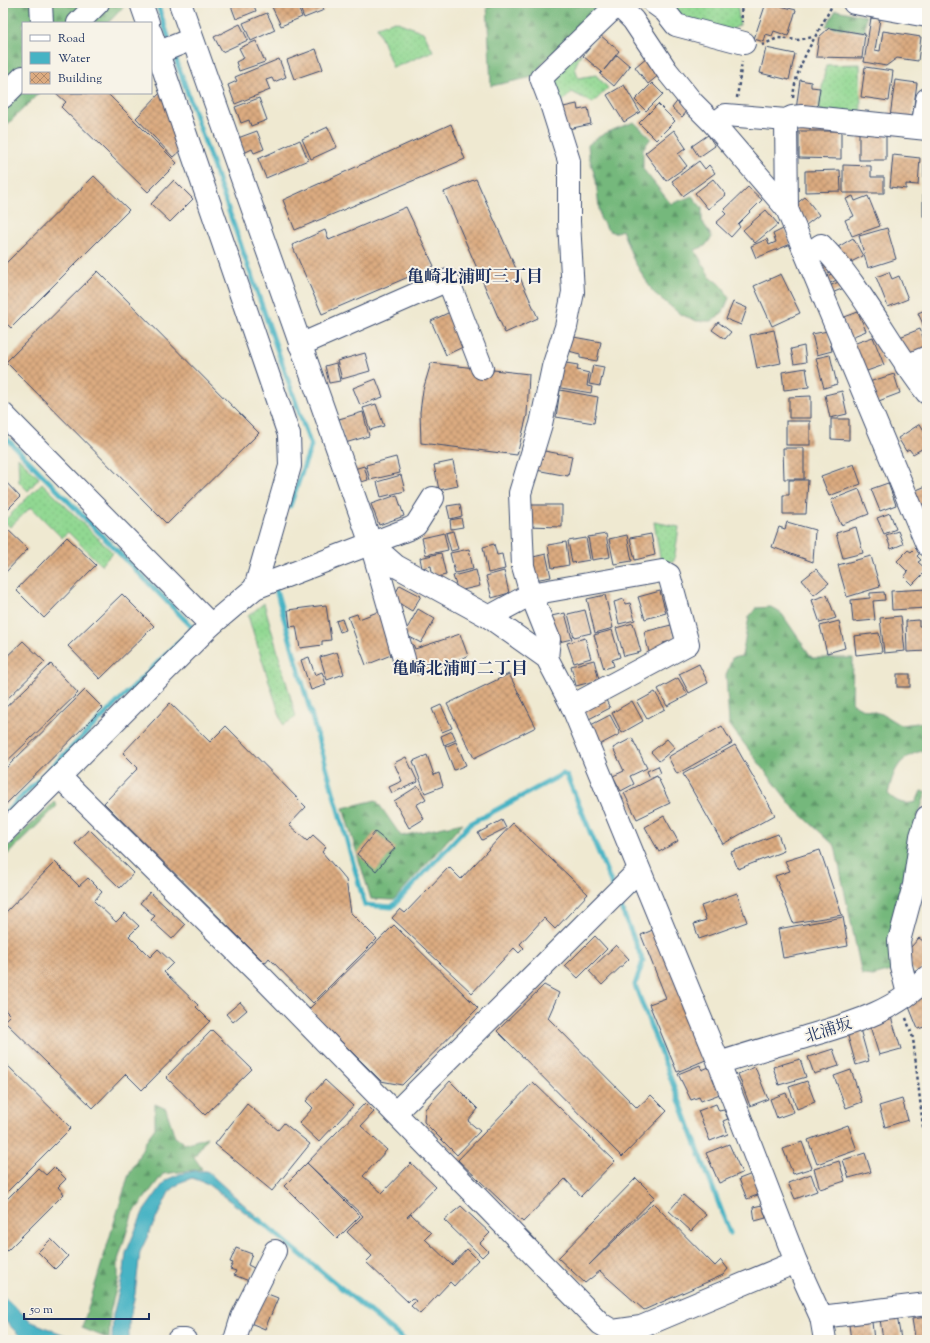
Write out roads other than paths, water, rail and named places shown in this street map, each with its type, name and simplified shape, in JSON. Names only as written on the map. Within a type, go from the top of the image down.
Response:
[{"type":"street","points":[[41,3],[42,22]]},
{"type":"street","points":[[79,22],[98,3]]},
{"type":"street","points":[[141,3],[148,22]]},
{"type":"street","points":[[180,3],[370,544],[404,659]]},
{"type":"street","points":[[654,3],[665,11],[676,25],[744,43]]},
{"type":"street","points":[[854,3],[927,16]]},
{"type":"street","points":[[547,658],[549,639],[531,594],[523,566],[520,493],[541,424],[553,367],[566,327],[573,292],[569,222],[569,161],[541,78],[623,5],[672,77],[692,102],[714,124],[787,209],[927,545]]},
{"type":"street","points":[[192,39],[160,46],[289,435],[290,466],[268,584]]},
{"type":"street","points":[[3,97],[22,78]]},
{"type":"street","points":[[714,124],[726,115],[789,118],[802,116],[924,129],[927,98]]},
{"type":"street","points":[[787,209],[789,118]]},
{"type":"street","points":[[807,255],[821,245],[838,263],[906,366],[927,394]]},
{"type":"street","points":[[300,345],[448,280],[482,368]]},
{"type":"street","points":[[906,366],[927,357]]},
{"type":"street","points":[[3,414],[211,625]]},
{"type":"street","points":[[3,833],[211,625],[268,584],[416,525],[433,498]]},
{"type":"street","points":[[370,544],[396,566],[489,617],[547,658],[572,706],[719,1062],[796,1262],[821,1317],[825,1340]]},
{"type":"street","points":[[489,617],[531,594],[662,571],[669,575],[688,644],[572,706]]},
{"type":"street","points":[[60,776],[396,1113],[601,1324],[624,1335],[796,1262]]},
{"type":"street","points":[[904,998],[899,941],[914,885],[921,836],[927,817]]},
{"type":"street","points":[[396,1113],[639,870]]},
{"type":"street","name":"北浦坂","points":[[719,1062],[832,1029],[873,1014],[904,998],[927,977]]},
{"type":"street","points":[[235,1340],[242,1317],[275,1252]]},
{"type":"street","points":[[821,1317],[927,1304]]},
{"type":"street","points":[[178,1340],[185,1340]]},
{"type":"water","points":[[194,1171],[207,1171],[263,1222],[263,1226],[206,1183],[192,1178],[181,1182],[169,1192],[140,1252],[135,1294],[129,1322],[129,1340],[112,1340],[113,1315],[124,1271],[126,1253],[143,1212],[166,1180],[180,1174]]},
{"type":"water","points":[[3,1296],[32,1322],[77,1340],[33,1340],[21,1337],[3,1319]]},
{"type":"waterway","points":[[157,3],[170,42]]},
{"type":"waterway","points":[[173,51],[311,446],[290,506]]},
{"type":"waterway","points":[[3,435],[193,628],[3,815]]},
{"type":"waterway","points":[[275,586],[365,905],[392,907],[470,824],[563,774],[567,776],[613,887]]},
{"type":"waterway","points":[[617,898],[643,961],[635,985],[730,1233]]},
{"type":"waterway","points":[[258,1219],[404,1340]]},
{"type":"district","name":"亀崎北浦町三丁目","points":[[475,276]]},
{"type":"district","name":"亀崎北浦町二丁目","points":[[460,668]]}]
